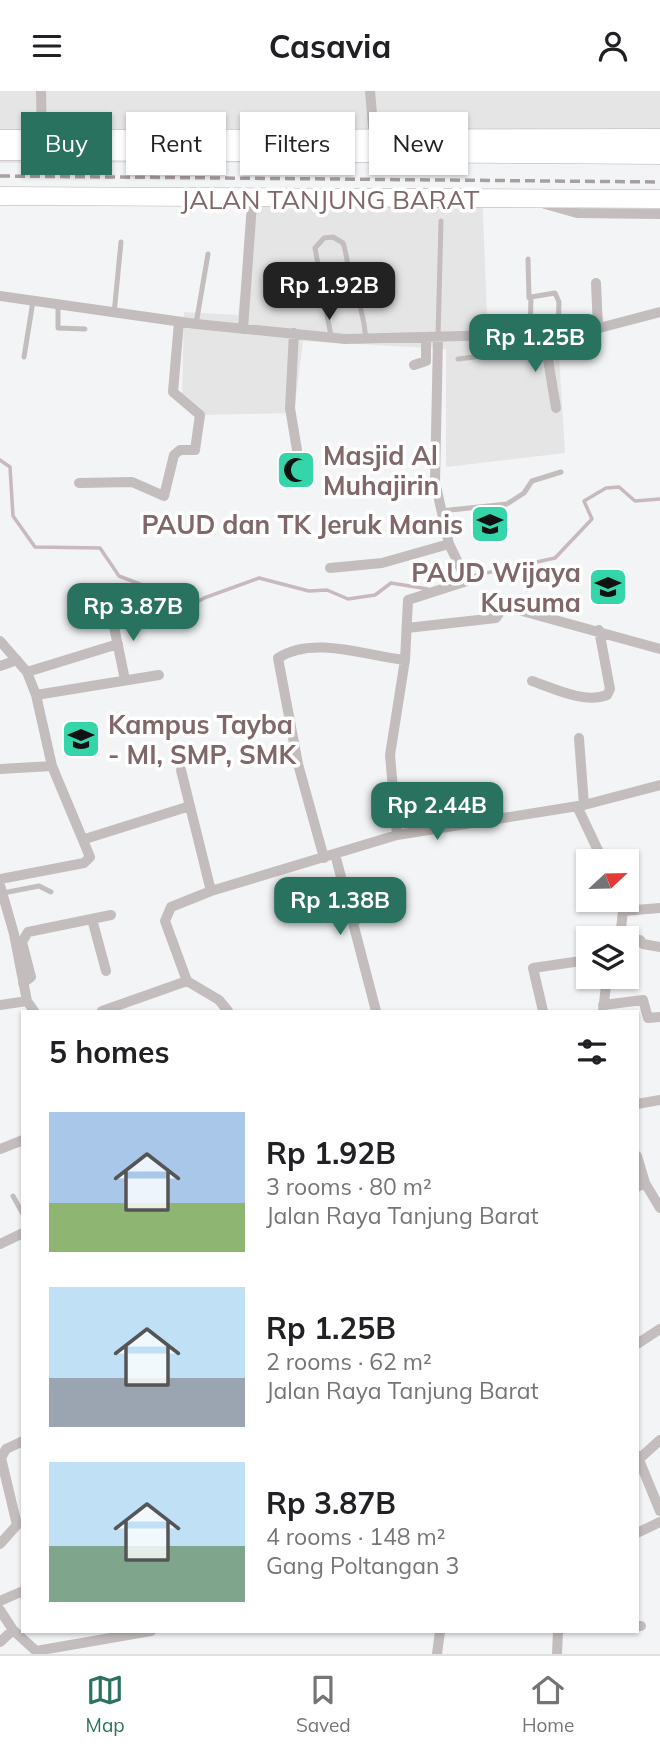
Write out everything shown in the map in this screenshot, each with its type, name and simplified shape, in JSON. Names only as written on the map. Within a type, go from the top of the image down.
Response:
[{"type":"main road","points":[[112,139],[369,137]]},
{"type":"main road","points":[[468,137],[660,138]]},
{"type":"main road","points":[[0,139],[21,139]]},
{"type":"main road","points":[[0,151],[660,155]]},
{"type":"main road","name":"JALAN TANJUNG BARAT","points":[[0,196],[660,199]]},
{"type":"street","points":[[41,91],[41,112]]},
{"type":"street","points":[[370,91],[372,112]]},
{"type":"street","points":[[532,200],[577,213],[660,214]]},
{"type":"street","points":[[243,329],[252,204]]},
{"type":"street","points":[[596,283],[598,329]]},
{"type":"street","points":[[0,296],[114,314],[331,338],[426,339],[558,335],[598,329],[660,312]]},
{"type":"street","points":[[79,483],[132,482],[164,496],[174,455],[180,450],[195,450],[201,415],[173,392],[179,322]]},
{"type":"street","points":[[293,333],[290,408],[297,450]]},
{"type":"street","points":[[544,335],[556,408]]},
{"type":"street","points":[[397,835],[390,755],[405,660],[409,599],[465,583],[466,576],[449,544],[435,482],[438,338]]},
{"type":"street","points":[[414,365],[426,361],[426,339]]},
{"type":"street","points":[[330,568],[382,563],[449,544]]},
{"type":"street","points":[[407,628],[496,618],[504,606],[660,649]]},
{"type":"street","points":[[111,612],[125,680]]},
{"type":"street","points":[[532,681],[547,689],[584,696],[607,695],[610,689],[599,631]]},
{"type":"street","points":[[0,641],[27,672],[36,695],[52,766],[85,839],[90,857],[86,862],[0,879]]},
{"type":"street","points":[[27,672],[117,644]]},
{"type":"street","points":[[376,1010],[352,921],[298,764],[278,658],[296,650],[338,649],[405,660]]},
{"type":"street","points":[[0,666],[17,660]]},
{"type":"street","points":[[36,695],[159,675]]},
{"type":"street","points":[[579,738],[581,805],[598,849]]},
{"type":"street","points":[[0,769],[52,766]]},
{"type":"street","points":[[181,770],[211,891]]},
{"type":"street","points":[[227,1010],[219,1000],[187,981],[173,948],[165,915],[171,907],[211,891],[397,835],[581,805],[660,785]]},
{"type":"street","points":[[85,839],[190,806]]},
{"type":"street","points":[[1,889],[27,1001],[33,1010]]},
{"type":"street","points":[[352,921],[396,904]]},
{"type":"street","points":[[639,906],[660,908]]},
{"type":"street","points":[[23,983],[31,978],[24,936],[42,929],[111,915]]},
{"type":"street","points":[[92,919],[106,971]]},
{"type":"street","points":[[639,940],[643,944],[660,947]]},
{"type":"street","points":[[543,1010],[533,968],[576,962]]},
{"type":"street","points":[[105,1010],[187,981]]},
{"type":"street","points":[[605,989],[603,1008],[643,1000],[648,1018],[660,1017]]},
{"type":"street","points":[[0,1005],[27,1001]]},
{"type":"street","points":[[639,1104],[660,1100]]},
{"type":"street","points":[[0,1149],[21,1141]]},
{"type":"street","points":[[641,1185],[660,1208]]},
{"type":"street","points":[[0,1244],[21,1234]]},
{"type":"street","points":[[639,1343],[660,1329]]},
{"type":"street","points":[[639,1456],[660,1440]]},
{"type":"street","points":[[0,1543],[17,1525],[1,1458],[6,1449],[21,1442]]},
{"type":"street","points":[[639,1459],[660,1511]]},
{"type":"street","points":[[639,1532],[660,1522]]},
{"type":"street","points":[[0,1601],[21,1592]]},
{"type":"street","points":[[0,1610],[13,1630],[36,1651],[140,1633]]},
{"type":"street","points":[[0,1642],[13,1630]]},
{"type":"street","points":[[438,1654],[440,1633]]},
{"type":"street","points":[[557,1654],[558,1633]]},
{"type":"lane","points":[[438,338],[441,221]]},
{"type":"lane","points":[[331,338],[315,248],[324,238],[332,237],[343,243],[347,253],[351,279],[360,298],[366,338]]},
{"type":"lane","points":[[114,314],[121,242]]},
{"type":"lane","points":[[196,324],[208,254]]},
{"type":"lane","points":[[528,259],[530,336]]},
{"type":"lane","points":[[529,299],[533,295],[557,295],[558,335]]},
{"type":"lane","points":[[24,357],[33,301]]},
{"type":"lane","points":[[58,305],[58,328],[85,329]]},
{"type":"lane","points":[[458,359],[491,355],[491,337]]},
{"type":"lane","points":[[442,511],[507,504],[524,493],[532,481],[561,472]]},
{"type":"lane","points":[[1,889],[39,886],[51,892]]},
{"type":"lane","points":[[13,1196],[21,1210]]},
{"type":"shaded area","points":[[0,91],[660,91],[660,162],[468,162],[468,112],[369,112],[369,162],[355,162],[355,112],[240,112],[240,163],[226,163],[226,112],[126,112],[126,163],[112,163],[112,112],[21,112],[21,163],[0,163]]},
{"type":"shaded area","points":[[482,189],[488,341],[558,337],[565,453],[446,467],[446,349],[303,341],[294,413],[205,415],[182,399],[184,312],[238,315],[252,190]]},
{"type":"waterway","points":[[0,460],[10,467],[13,516],[35,547],[100,548],[119,576],[145,586],[179,613],[204,598],[259,578],[309,591],[327,590],[348,599],[375,595],[391,583],[428,589]]},
{"type":"waterway","points":[[468,577],[555,558],[592,519],[584,501],[606,488],[619,487],[635,501],[660,499]]},
{"type":"railway","points":[[0,176],[660,182]]},
{"type":"place","name":"Masjid Al Muhajirin","points":[[296,470]]},
{"type":"place","name":"PAUD dan TK Jeruk Manis","points":[[490,524]]},
{"type":"place","name":"PAUD Wijaya Kusuma","points":[[608,587]]},
{"type":"place","name":"Kampus Tayba - MI, SMP, SMK","points":[[81,739]]}]
